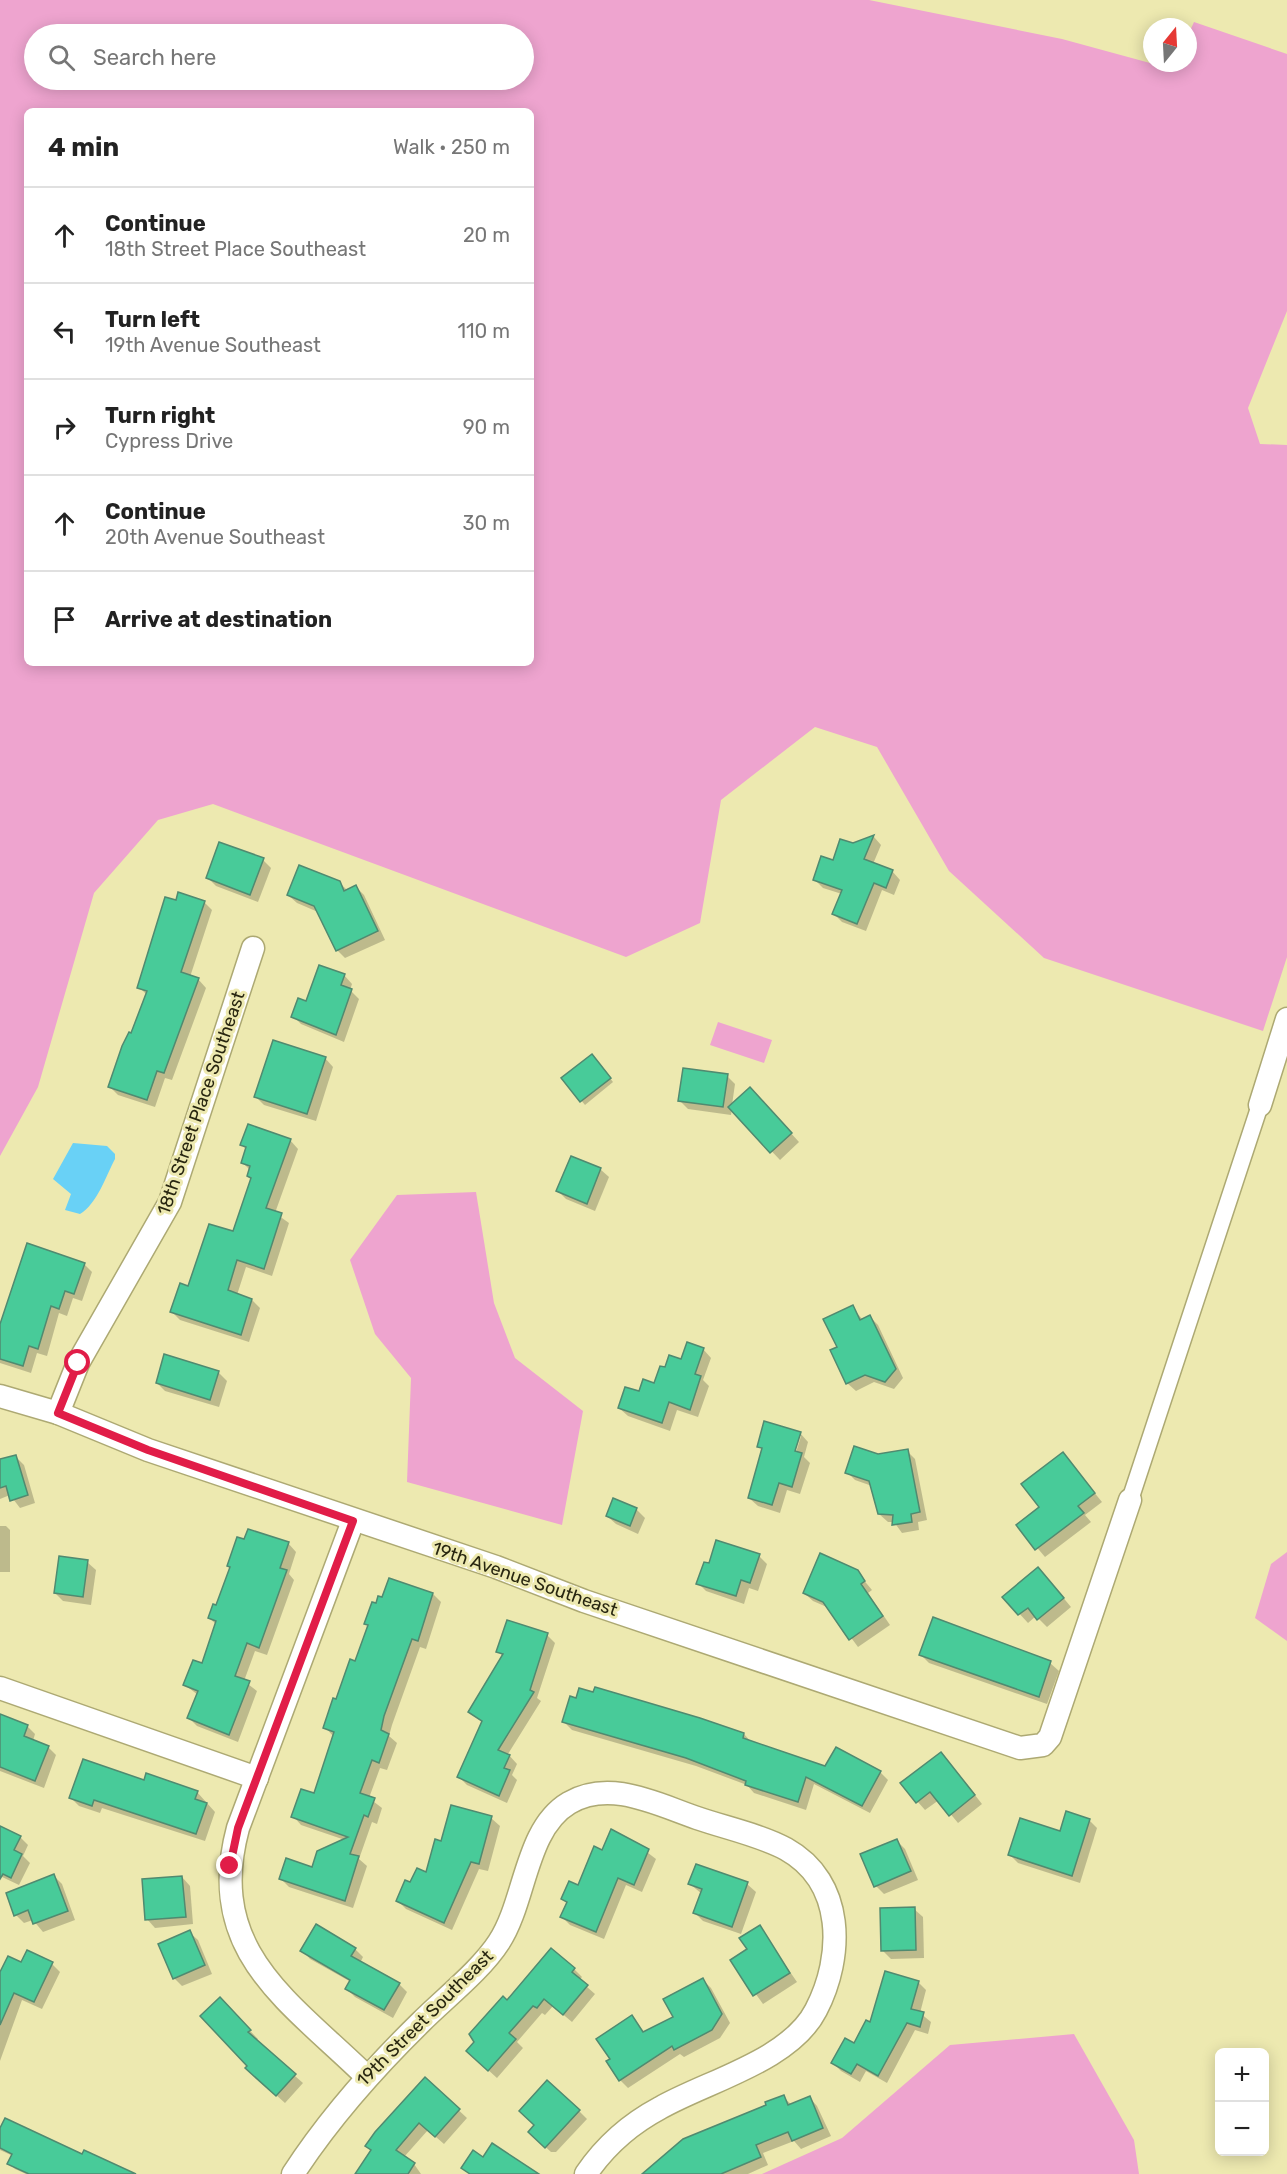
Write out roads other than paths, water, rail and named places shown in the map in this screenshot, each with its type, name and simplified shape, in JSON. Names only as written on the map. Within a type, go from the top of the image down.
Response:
[{"type":"street","name":"18th Street Place Southeast","points":[[58,1413],[78,1363],[170,1203],[253,948]]},
{"type":"street","points":[[1130,1500],[1287,1019]]},
{"type":"street","name":"19th Avenue Southeast","points":[[0,1396],[58,1413],[148,1450],[353,1521],[1012,1745],[1033,1747],[1042,1745],[1050,1737],[1130,1500]]},
{"type":"street","points":[[353,1521],[232,1850],[229,1886],[232,1913],[245,1948],[258,1968],[274,1987],[366,2076]]},
{"type":"street","points":[[0,1688],[257,1778]]},
{"type":"street","name":"19th Street Southeast","points":[[293,2174],[316,2139],[366,2076],[499,1943],[508,1926],[548,1820],[588,1793],[604,1792],[632,1796],[784,1848],[811,1869],[827,1894],[835,1915],[834,1956],[823,1995],[806,2025],[786,2043],[760,2060],[640,2120],[598,2157],[586,2174]]},
{"type":"water","points":[[73,1143],[107,1146],[115,1154],[115,1159],[96,1197],[80,1214],[65,1210],[71,1194],[53,1179]]}]
